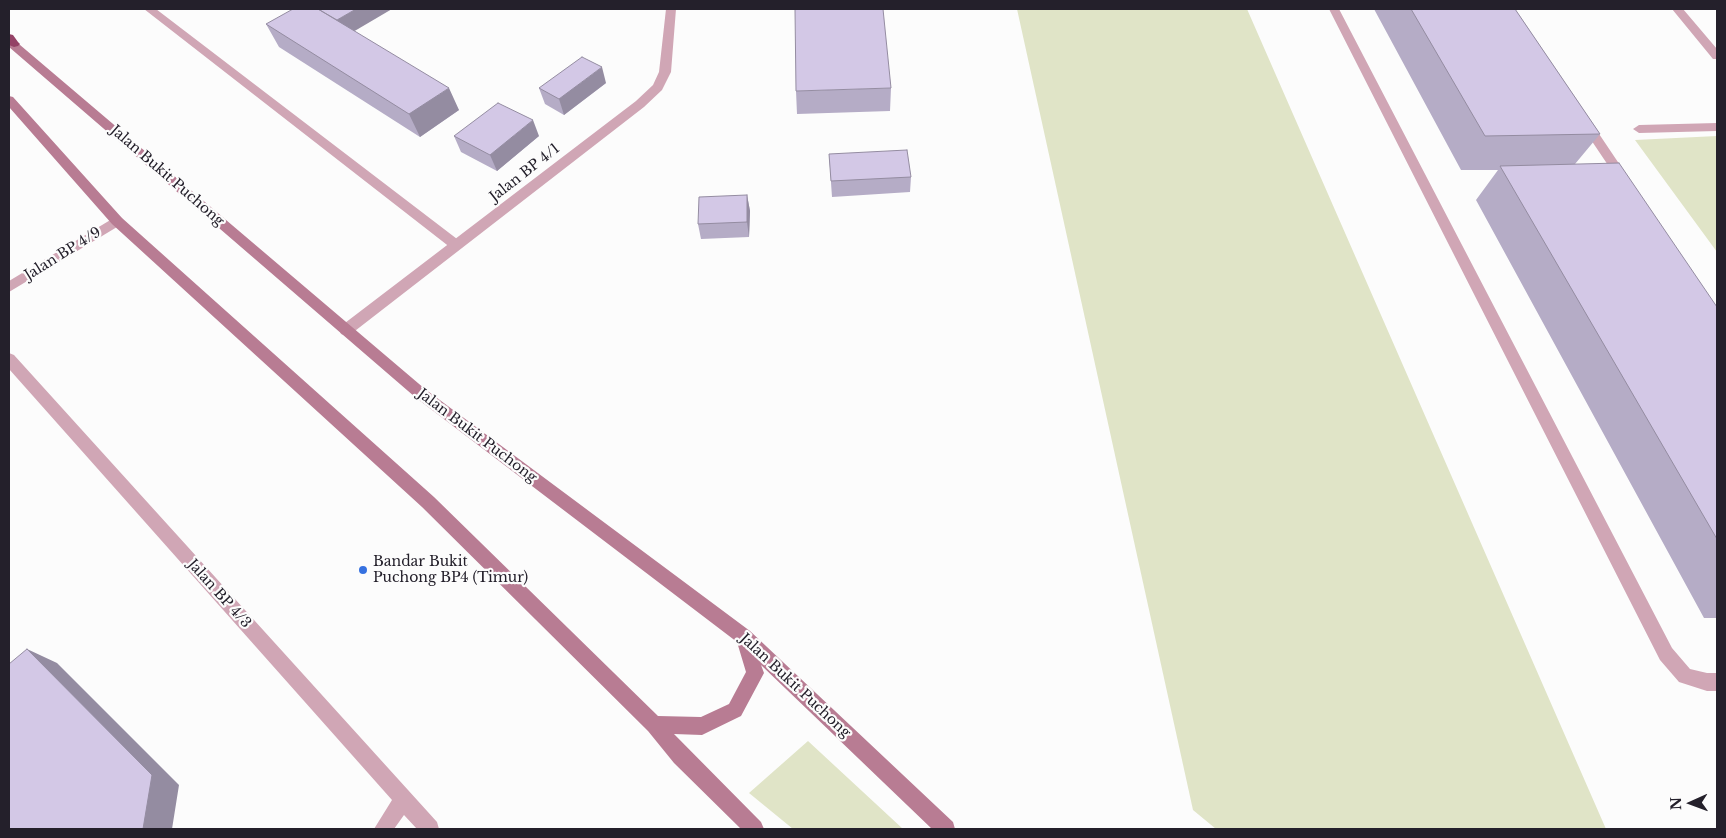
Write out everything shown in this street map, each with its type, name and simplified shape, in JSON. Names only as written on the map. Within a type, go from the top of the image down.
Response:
[{"type":"main road","name":"Jalan Bukit Puchong","points":[[10,41],[420,393],[744,637],[946,829]]},
{"type":"main road","points":[[9,100],[117,221],[428,502],[654,725],[681,756],[754,829]]},
{"type":"main road","points":[[654,725],[702,726],[735,710],[755,674],[744,637]]},
{"type":"street","points":[[149,9],[456,245]]},
{"type":"street","name":"Jalan BP 4/1","points":[[346,330],[640,104],[658,87],[665,72],[671,9]]},
{"type":"street","points":[[1334,9],[1666,654],[1685,676],[1707,682],[1717,682]]},
{"type":"street","points":[[1677,9],[1717,56]]},
{"type":"street","points":[[1580,115],[1630,188]]},
{"type":"street","points":[[1640,129],[1717,126]]},
{"type":"street","name":"Jalan BP 4/9","points":[[9,287],[117,221]]},
{"type":"street","name":"Jalan BP 4/3","points":[[9,359],[430,829]]},
{"type":"street","points":[[383,829],[403,800]]},
{"type":"green space","points":[[1017,9],[1247,9],[1606,829],[1216,829],[1193,810]]},
{"type":"green space","points":[[1717,136],[1717,252],[1635,140]]},
{"type":"green space","points":[[808,741],[903,829],[793,829],[749,793]]},
{"type":"building","points":[[293,9],[318,9],[449,88],[409,114],[266,24]]},
{"type":"building","points":[[318,9],[356,9],[337,20]]},
{"type":"building","points":[[795,9],[883,9],[891,88],[796,91]]},
{"type":"building","points":[[1411,9],[1515,9],[1600,134],[1485,136]]},
{"type":"building","points":[[582,57],[602,67],[559,99],[539,88]]},
{"type":"building","points":[[498,103],[533,120],[490,155],[454,136]]},
{"type":"building","points":[[907,150],[911,177],[831,181],[829,154]]},
{"type":"building","points":[[1619,163],[1717,307],[1717,539],[1500,166]]},
{"type":"building","points":[[747,195],[747,222],[698,224],[699,197]]},
{"type":"building","points":[[27,649],[152,775],[143,829],[9,829],[9,664]]},
{"type":"place","name":"Bandar Bukit Puchong BP4 (Timur)","points":[[363,570]]}]
